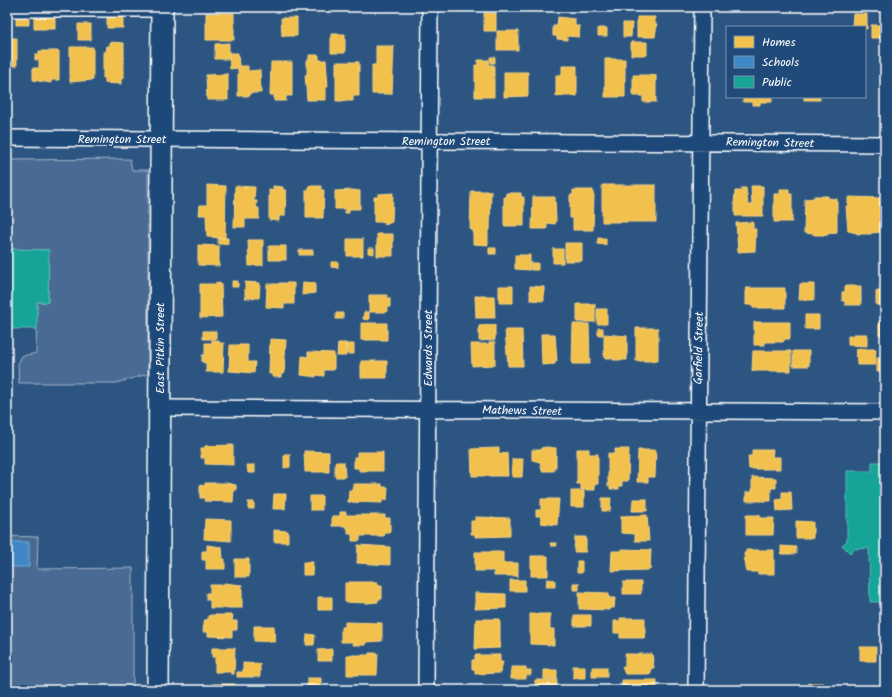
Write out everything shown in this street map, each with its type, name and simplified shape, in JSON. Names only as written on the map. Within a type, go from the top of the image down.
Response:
[{"type":"street","name":"Edwards Street","points":[[426,690],[430,7]]},
{"type":"street","name":"Garfield Street","points":[[696,690],[702,7]]},
{"type":"street","points":[[7,9],[162,8]]},
{"type":"street","name":"East Pitkin Street","points":[[158,690],[160,139],[162,8]]},
{"type":"street","name":"Remington Street","points":[[7,138],[885,144]]},
{"type":"street","name":"Mathews Street","points":[[160,408],[885,412]]},
{"type":"shaded area","points":[[130,159],[132,170],[148,170],[148,374],[116,383],[19,383],[18,364],[22,356],[36,353],[37,302],[48,302],[48,250],[7,249],[7,160]]},
{"type":"shaded area","points":[[7,536],[38,537],[37,569],[133,568],[133,690],[7,690]]},
{"type":"building: Homes","points":[[16,10],[29,10],[29,25],[16,25]]},
{"type":"building: Homes","points":[[107,12],[123,12],[123,28],[107,28]]},
{"type":"building: Homes","points":[[206,13],[234,13],[234,40],[206,40]]},
{"type":"building: Homes","points":[[484,13],[496,13],[496,31],[484,31]]},
{"type":"building: Homes","points":[[853,14],[867,14],[867,29],[866,26],[852,26]]},
{"type":"building: Homes","points":[[34,15],[55,17],[55,29],[34,29]]},
{"type":"building: Homes","points":[[558,17],[575,19],[575,26],[580,26],[579,37],[567,36],[567,40],[557,39],[557,36],[553,36],[553,26],[557,26]]},
{"type":"building: Homes","points":[[637,17],[655,17],[655,24],[657,24],[655,37],[637,37]]},
{"type":"building: Homes","points":[[281,18],[297,18],[297,36],[282,36]]},
{"type":"building: Homes","points":[[623,23],[632,23],[631,37],[623,37]]},
{"type":"building: Homes","points":[[78,24],[91,24],[91,40],[78,40]]},
{"type":"building: Homes","points":[[871,25],[885,25],[885,38],[871,38]]},
{"type":"building: Homes","points":[[598,28],[607,28],[607,36],[598,36]]},
{"type":"building: Homes","points":[[497,31],[518,31],[518,50],[497,50]]},
{"type":"building: Homes","points":[[331,34],[345,34],[345,53],[331,53]]},
{"type":"building: Homes","points":[[7,38],[17,38],[17,66],[7,66]]},
{"type":"building: Homes","points":[[110,42],[124,43],[124,78],[121,79],[121,84],[105,83],[105,78],[103,78],[103,52],[106,52],[107,46],[110,46]]},
{"type":"building: Homes","points":[[631,42],[647,42],[647,55],[631,55]]},
{"type":"building: Homes","points":[[229,43],[229,59],[215,59],[215,44]]},
{"type":"building: Homes","points":[[376,46],[394,46],[392,94],[372,94],[372,65],[376,65]]},
{"type":"building: Homes","points":[[70,47],[93,47],[93,80],[70,82]]},
{"type":"building: Homes","points":[[39,51],[59,51],[59,80],[51,80],[51,83],[33,80],[33,68],[39,68],[39,60],[35,60],[35,54],[39,54]]},
{"type":"building: Homes","points":[[229,53],[238,53],[239,66],[248,66],[248,71],[260,70],[261,93],[250,93],[250,96],[238,96],[238,68],[230,69]]},
{"type":"building: Homes","points":[[309,55],[319,55],[319,60],[326,60],[328,87],[326,87],[326,100],[307,100],[305,75],[307,75],[307,60],[309,60]]},
{"type":"building: Homes","points":[[490,57],[495,57],[495,63],[490,63]]},
{"type":"building: Homes","points":[[605,59],[625,59],[625,97],[605,97]]},
{"type":"building: Homes","points":[[478,60],[489,60],[488,65],[494,65],[494,97],[475,97],[475,65],[478,65]]},
{"type":"building: Homes","points":[[271,62],[292,62],[292,96],[286,96],[286,101],[274,101],[274,95],[270,95]]},
{"type":"building: Homes","points":[[336,62],[359,62],[359,96],[353,96],[353,101],[336,101]]},
{"type":"building: Homes","points":[[562,66],[577,66],[577,96],[556,96],[556,75],[562,75]]},
{"type":"building: Homes","points":[[504,72],[528,72],[528,96],[504,97]]},
{"type":"building: Homes","points":[[228,74],[228,100],[207,100],[206,75]]},
{"type":"building: Homes","points":[[633,75],[656,75],[656,102],[643,102],[643,96],[633,96]]},
{"type":"building: Homes","points":[[743,98],[772,98],[772,102],[760,102],[760,105],[752,105],[752,102],[743,102]]},
{"type":"building: Homes","points":[[804,98],[820,98],[820,100],[804,100]]},
{"type":"building: Homes","points":[[207,185],[226,186],[225,238],[207,237],[206,215],[199,215],[200,205],[207,205]]},
{"type":"building: Homes","points":[[602,185],[656,185],[656,222],[602,222]]},
{"type":"building: Homes","points":[[235,186],[255,187],[254,201],[257,201],[256,208],[259,208],[259,219],[245,219],[245,227],[234,227]]},
{"type":"building: Homes","points":[[273,186],[283,187],[283,190],[286,190],[285,216],[279,216],[279,221],[269,220],[269,190],[273,190]]},
{"type":"building: Homes","points":[[309,186],[321,186],[321,190],[324,190],[323,218],[306,218],[306,190],[309,190]]},
{"type":"building: Homes","points":[[751,186],[763,186],[763,216],[735,216],[735,191],[742,191],[741,188],[746,188],[748,205],[752,205]]},
{"type":"building: Homes","points":[[780,189],[789,189],[789,194],[792,194],[792,222],[774,222],[774,194],[780,194]]},
{"type":"building: Homes","points":[[573,190],[593,190],[593,230],[573,230],[573,218],[570,218],[570,195],[573,195]]},
{"type":"building: Homes","points":[[335,191],[360,191],[360,209],[349,209],[349,213],[345,213],[345,209],[335,209]]},
{"type":"building: Homes","points":[[471,191],[491,191],[488,245],[473,244],[473,230],[470,230]]},
{"type":"building: Homes","points":[[393,193],[392,222],[385,225],[385,222],[374,222],[374,197],[378,197],[378,194]]},
{"type":"building: Homes","points":[[506,193],[521,193],[521,197],[524,197],[524,226],[504,226],[504,197],[506,197]]},
{"type":"building: Homes","points":[[814,196],[828,196],[828,198],[837,199],[837,232],[828,233],[828,235],[804,233],[805,199],[814,198]]},
{"type":"building: Homes","points":[[533,197],[555,197],[555,224],[547,223],[547,229],[532,229]]},
{"type":"building: Homes","points":[[848,198],[881,198],[881,232],[857,234],[848,231],[846,206],[848,206]]},
{"type":"building: Homes","points":[[753,222],[753,229],[756,229],[755,251],[738,252],[736,223]]},
{"type":"building: Homes","points":[[377,234],[393,234],[393,256],[377,256]]},
{"type":"building: Homes","points":[[218,238],[228,238],[228,244],[218,244]]},
{"type":"building: Homes","points":[[598,238],[606,238],[606,245],[597,244]]},
{"type":"building: Homes","points":[[347,239],[363,239],[363,256],[347,256]]},
{"type":"building: Homes","points":[[248,240],[263,240],[263,265],[249,266]]},
{"type":"building: Homes","points":[[565,243],[582,243],[582,261],[565,261]]},
{"type":"building: Homes","points":[[198,245],[219,246],[219,266],[198,265]]},
{"type":"building: Homes","points":[[269,246],[286,246],[286,260],[269,260]]},
{"type":"building: Homes","points":[[368,248],[374,248],[374,254],[368,253]]},
{"type":"building: Homes","points":[[489,248],[496,248],[496,254],[489,254]]},
{"type":"building: Homes","points":[[553,249],[563,249],[563,263],[553,263]]},
{"type":"building: Homes","points":[[299,250],[313,250],[313,255],[299,255]]},
{"type":"building: Homes","points":[[515,255],[530,255],[530,270],[515,269]]},
{"type":"building: Homes","points":[[331,262],[338,262],[338,268],[331,267]]},
{"type":"building: Homes","points":[[531,263],[538,263],[538,270],[531,270]]},
{"type":"building: Homes","points":[[232,281],[238,281],[238,287],[232,287]]},
{"type":"building: Homes","points":[[216,282],[221,284],[222,317],[200,318],[200,284],[216,284]]},
{"type":"building: Homes","points":[[245,282],[260,283],[259,298],[245,298]]},
{"type":"building: Homes","points":[[303,282],[315,283],[315,293],[302,295]]},
{"type":"building: Homes","points":[[294,283],[294,304],[284,304],[284,308],[266,307],[267,284]]},
{"type":"building: Homes","points":[[800,284],[814,284],[814,300],[799,300]]},
{"type":"building: Homes","points":[[881,285],[885,285],[885,308],[881,308],[881,305],[876,305],[876,291],[881,291]]},
{"type":"building: Homes","points":[[499,286],[513,286],[513,303],[499,303]]},
{"type":"building: Homes","points":[[530,286],[544,287],[544,301],[530,300]]},
{"type":"building: Homes","points":[[845,286],[861,286],[861,305],[845,305],[845,301],[842,301],[842,292],[845,292]]},
{"type":"building: Homes","points":[[746,288],[785,288],[785,308],[753,308],[753,305],[746,305]]},
{"type":"building: Homes","points":[[369,295],[387,295],[387,298],[390,298],[390,307],[387,307],[387,312],[369,312]]},
{"type":"building: Homes","points":[[475,296],[494,296],[495,318],[476,318]]},
{"type":"building: Homes","points":[[577,304],[595,304],[595,322],[577,322]]},
{"type":"building: Homes","points":[[597,309],[607,309],[607,324],[597,324]]},
{"type":"building: Homes","points":[[364,312],[369,312],[369,320],[363,319]]},
{"type":"building: Homes","points":[[336,313],[343,313],[343,319],[336,319]]},
{"type":"building: Homes","points":[[805,315],[819,315],[819,329],[805,329]]},
{"type":"building: Homes","points":[[884,316],[885,339],[884,335],[879,335],[879,321],[884,321]]},
{"type":"building: Homes","points":[[754,322],[790,322],[790,339],[785,339],[783,342],[765,342],[765,345],[754,345]]},
{"type":"building: Homes","points":[[361,323],[387,323],[387,340],[361,340]]},
{"type":"building: Homes","points":[[573,324],[589,324],[590,364],[572,364]]},
{"type":"building: Homes","points":[[495,325],[495,340],[479,341],[479,326]]},
{"type":"building: Homes","points":[[598,328],[603,328],[603,335],[598,335]]},
{"type":"building: Homes","points":[[636,328],[658,328],[658,361],[636,361]]},
{"type":"building: Homes","points":[[505,330],[522,330],[523,366],[508,366]]},
{"type":"building: Homes","points":[[203,331],[216,331],[216,339],[203,339]]},
{"type":"building: Homes","points":[[541,334],[555,334],[557,361],[555,361],[555,364],[542,365]]},
{"type":"building: Homes","points":[[604,334],[627,336],[627,360],[613,360],[613,358],[604,358]]},
{"type":"building: Homes","points":[[853,334],[867,334],[867,346],[848,345],[848,336],[853,336]]},
{"type":"building: Homes","points":[[270,339],[286,340],[284,374],[281,374],[281,377],[272,377],[272,374],[269,374]]},
{"type":"building: Homes","points":[[212,340],[219,341],[219,343],[224,343],[223,372],[206,372],[206,363],[202,362],[202,355],[205,355],[205,343],[212,343]]},
{"type":"building: Homes","points":[[489,342],[495,342],[495,365],[472,366],[471,344],[489,344]]},
{"type":"building: Homes","points":[[338,343],[346,343],[346,356],[337,356]]},
{"type":"building: Homes","points":[[346,344],[354,344],[354,354],[347,354]]},
{"type":"building: Homes","points":[[230,345],[248,345],[248,362],[255,362],[254,373],[229,371]]},
{"type":"building: Homes","points":[[856,349],[876,349],[875,365],[857,365]]},
{"type":"building: Homes","points":[[753,351],[791,351],[791,371],[752,371]]},
{"type":"building: Homes","points":[[793,351],[809,351],[809,366],[793,366]]},
{"type":"building: Homes","points":[[882,351],[885,351],[885,372],[877,372],[877,358],[882,358]]},
{"type":"building: Homes","points":[[308,352],[334,353],[334,370],[324,370],[324,376],[316,375],[316,377],[301,375],[302,356],[308,357]]},
{"type":"building: Homes","points":[[361,361],[387,361],[387,378],[361,378]]},
{"type":"building: Homes","points":[[233,445],[233,465],[205,464],[205,458],[201,458],[201,448],[205,448],[205,446]]},
{"type":"building: Homes","points":[[499,448],[499,455],[507,452],[508,476],[472,476],[471,449]]},
{"type":"building: Homes","points":[[541,448],[556,448],[556,467],[554,467],[554,471],[542,471],[540,462],[532,460],[532,450],[541,450]]},
{"type":"building: Homes","points":[[577,449],[589,449],[589,454],[598,454],[598,484],[595,484],[595,490],[581,490],[581,484],[577,484]]},
{"type":"building: Homes","points":[[615,449],[629,449],[628,481],[622,481],[622,486],[619,486],[619,489],[610,489],[610,486],[608,486],[608,453],[615,454]]},
{"type":"building: Homes","points":[[638,450],[656,450],[655,477],[648,477],[648,482],[637,482]]},
{"type":"building: Homes","points":[[752,450],[773,450],[772,457],[780,457],[780,469],[749,469],[748,456],[752,456]]},
{"type":"building: Homes","points":[[304,451],[329,452],[329,472],[305,472]]},
{"type":"building: Homes","points":[[357,452],[383,452],[383,471],[359,471],[359,468],[354,468],[354,457],[357,457]]},
{"type":"building: Homes","points":[[284,454],[290,454],[290,467],[284,468]]},
{"type":"building: Homes","points":[[512,459],[523,459],[522,477],[512,477]]},
{"type":"building: Homes","points":[[335,462],[344,462],[345,477],[335,477]]},
{"type":"building: Homes","points":[[247,465],[255,465],[255,473],[248,473]]},
{"type":"building: Homes","points":[[752,477],[776,478],[776,488],[771,488],[771,501],[746,501],[746,492],[752,492]]},
{"type":"building: Homes","points":[[205,483],[226,483],[236,485],[236,490],[234,489],[233,502],[204,501],[205,498],[200,498],[200,485],[205,486]]},
{"type":"building: Homes","points":[[353,484],[382,484],[382,487],[388,487],[387,500],[382,500],[382,503],[348,502],[349,490],[353,490]]},
{"type":"building: Homes","points":[[571,491],[584,491],[584,507],[571,507]]},
{"type":"building: Homes","points":[[782,492],[791,492],[792,510],[777,511],[776,500],[782,499]]},
{"type":"building: Homes","points":[[274,494],[286,494],[285,509],[273,509]]},
{"type":"building: Homes","points":[[310,496],[322,496],[322,510],[310,510]]},
{"type":"building: Homes","points":[[602,498],[611,498],[610,511],[602,511]]},
{"type":"building: Homes","points":[[541,499],[559,499],[557,525],[541,523],[541,516],[536,516],[536,510],[541,510]]},
{"type":"building: Homes","points":[[633,499],[647,499],[647,511],[632,511]]},
{"type":"building: Homes","points":[[248,502],[254,502],[254,509],[248,509]]},
{"type":"building: Homes","points":[[340,512],[346,512],[346,515],[385,515],[385,518],[390,518],[390,533],[385,533],[384,536],[360,536],[360,541],[352,541],[352,534],[348,534],[348,528],[346,528],[346,526],[332,526],[332,516],[340,516]]},
{"type":"building: Homes","points":[[647,515],[649,541],[635,541],[635,534],[621,533],[621,516]]},
{"type":"building: Homes","points":[[746,515],[760,515],[760,518],[774,518],[773,535],[746,535]]},
{"type":"building: Homes","points":[[475,517],[510,518],[510,536],[475,537],[475,534],[471,534],[471,521],[475,521]]},
{"type":"building: Homes","points":[[205,519],[231,520],[231,541],[204,539]]},
{"type":"building: Homes","points":[[796,521],[813,522],[813,538],[796,538]]},
{"type":"building: Homes","points":[[274,530],[288,531],[288,542],[274,542]]},
{"type":"building: Homes","points":[[575,537],[586,537],[586,552],[574,552]]},
{"type":"building: Homes","points":[[550,543],[556,543],[557,546],[551,546]]},
{"type":"building: Homes","points":[[207,545],[222,547],[223,559],[225,559],[225,569],[206,569],[206,560],[202,560],[202,551],[207,551]]},
{"type":"building: Homes","points":[[358,545],[390,547],[390,565],[357,563]]},
{"type":"building: Homes","points":[[781,546],[796,547],[796,554],[781,554]]},
{"type":"building: Homes","points":[[622,549],[651,550],[650,570],[611,571],[612,551],[622,551]]},
{"type":"building: Homes","points":[[746,550],[774,550],[774,574],[746,572],[744,553],[746,553]]},
{"type":"building: Homes","points":[[475,552],[503,552],[503,563],[518,563],[518,576],[494,576],[494,571],[475,571]]},
{"type":"building: Homes","points":[[531,556],[548,556],[548,576],[531,576]]},
{"type":"building: Homes","points":[[235,559],[249,559],[249,577],[235,577]]},
{"type":"building: Homes","points":[[577,561],[582,561],[582,573],[577,573]]},
{"type":"building: Homes","points":[[303,562],[313,562],[312,575],[303,575]]},
{"type":"building: Homes","points":[[547,579],[555,580],[555,587],[546,587]]},
{"type":"building: Homes","points":[[510,580],[525,580],[525,591],[510,591]]},
{"type":"building: Homes","points":[[377,582],[377,585],[382,585],[382,599],[378,599],[378,602],[368,603],[345,602],[345,583]]},
{"type":"building: Homes","points":[[623,582],[641,582],[641,594],[623,594]]},
{"type":"building: Homes","points":[[224,583],[242,585],[242,608],[210,608],[210,600],[206,600],[206,593],[210,593],[210,585],[224,585]]},
{"type":"building: Homes","points":[[573,583],[579,583],[579,590],[573,590]]},
{"type":"building: Homes","points":[[579,592],[609,593],[609,598],[615,598],[614,608],[609,608],[609,610],[579,609]]},
{"type":"building: Homes","points":[[475,593],[506,594],[506,608],[475,609]]},
{"type":"building: Homes","points":[[318,597],[332,597],[332,610],[318,610]]},
{"type":"building: Homes","points":[[530,614],[550,614],[550,629],[554,629],[554,645],[530,644]]},
{"type":"building: Homes","points":[[233,615],[232,621],[237,621],[237,630],[232,630],[232,637],[208,636],[208,632],[203,632],[204,620],[208,620],[208,616]]},
{"type":"building: Homes","points":[[574,615],[591,615],[591,626],[574,626]]},
{"type":"building: Homes","points":[[620,618],[645,618],[645,638],[620,638],[620,633],[614,633],[614,621],[620,621]]},
{"type":"building: Homes","points":[[476,619],[500,619],[500,648],[475,649]]},
{"type":"building: Homes","points":[[345,622],[382,623],[382,641],[366,642],[366,645],[353,645],[353,642],[341,642],[341,627],[345,627]]},
{"type":"building: Homes","points":[[254,626],[274,626],[275,642],[254,641]]},
{"type":"building: Homes","points":[[307,634],[315,635],[314,645],[306,645]]},
{"type":"building: Homes","points":[[860,647],[876,647],[876,661],[860,661]]},
{"type":"building: Homes","points":[[212,648],[235,648],[234,674],[231,674],[231,672],[215,672],[215,657],[212,657]]},
{"type":"building: Homes","points":[[332,649],[332,661],[318,661],[318,650]]},
{"type":"building: Homes","points":[[369,653],[378,653],[377,675],[347,675],[347,655],[369,655]]},
{"type":"building: Homes","points":[[625,654],[652,654],[654,668],[651,668],[651,674],[625,674],[622,667],[625,667]]},
{"type":"building: Homes","points":[[475,655],[500,655],[500,662],[503,662],[500,673],[475,674],[475,669],[472,669],[472,660],[475,660]]},
{"type":"building: Homes","points":[[243,663],[260,664],[260,677],[237,677],[237,672],[243,672]]},
{"type":"building: Homes","points":[[573,666],[585,666],[585,678],[573,678]]},
{"type":"building: Homes","points":[[511,667],[526,667],[526,670],[531,670],[531,675],[526,675],[526,679],[511,679]]},
{"type":"building: Homes","points":[[592,667],[607,667],[607,677],[592,677]]},
{"type":"building: Homes","points":[[544,670],[557,670],[557,679],[544,679]]},
{"type":"building: Homes","points":[[307,678],[321,678],[321,690],[307,690]]},
{"type":"building: Homes","points":[[535,680],[557,680],[556,690],[535,690]]},
{"type":"building: Homes","points":[[622,680],[657,680],[657,690],[622,690]]},
{"type":"building: Homes","points":[[808,683],[823,683],[823,690],[807,690]]},
{"type":"building: Homes","points":[[212,684],[235,684],[235,690],[212,690]]},
{"type":"building: Homes","points":[[360,688],[380,688],[380,690],[360,690]]},
{"type":"building: Homes","points":[[476,688],[495,688],[495,690],[471,690]]},
{"type":"building: Schools","points":[[7,542],[29,542],[29,567],[7,567]]},
{"type":"building: Public","points":[[7,249],[49,250],[48,302],[37,302],[37,329],[7,329]]},
{"type":"building: Public","points":[[872,462],[885,462],[885,602],[870,602],[869,548],[854,549],[850,553],[842,545],[847,541],[847,471],[872,471]]}]
